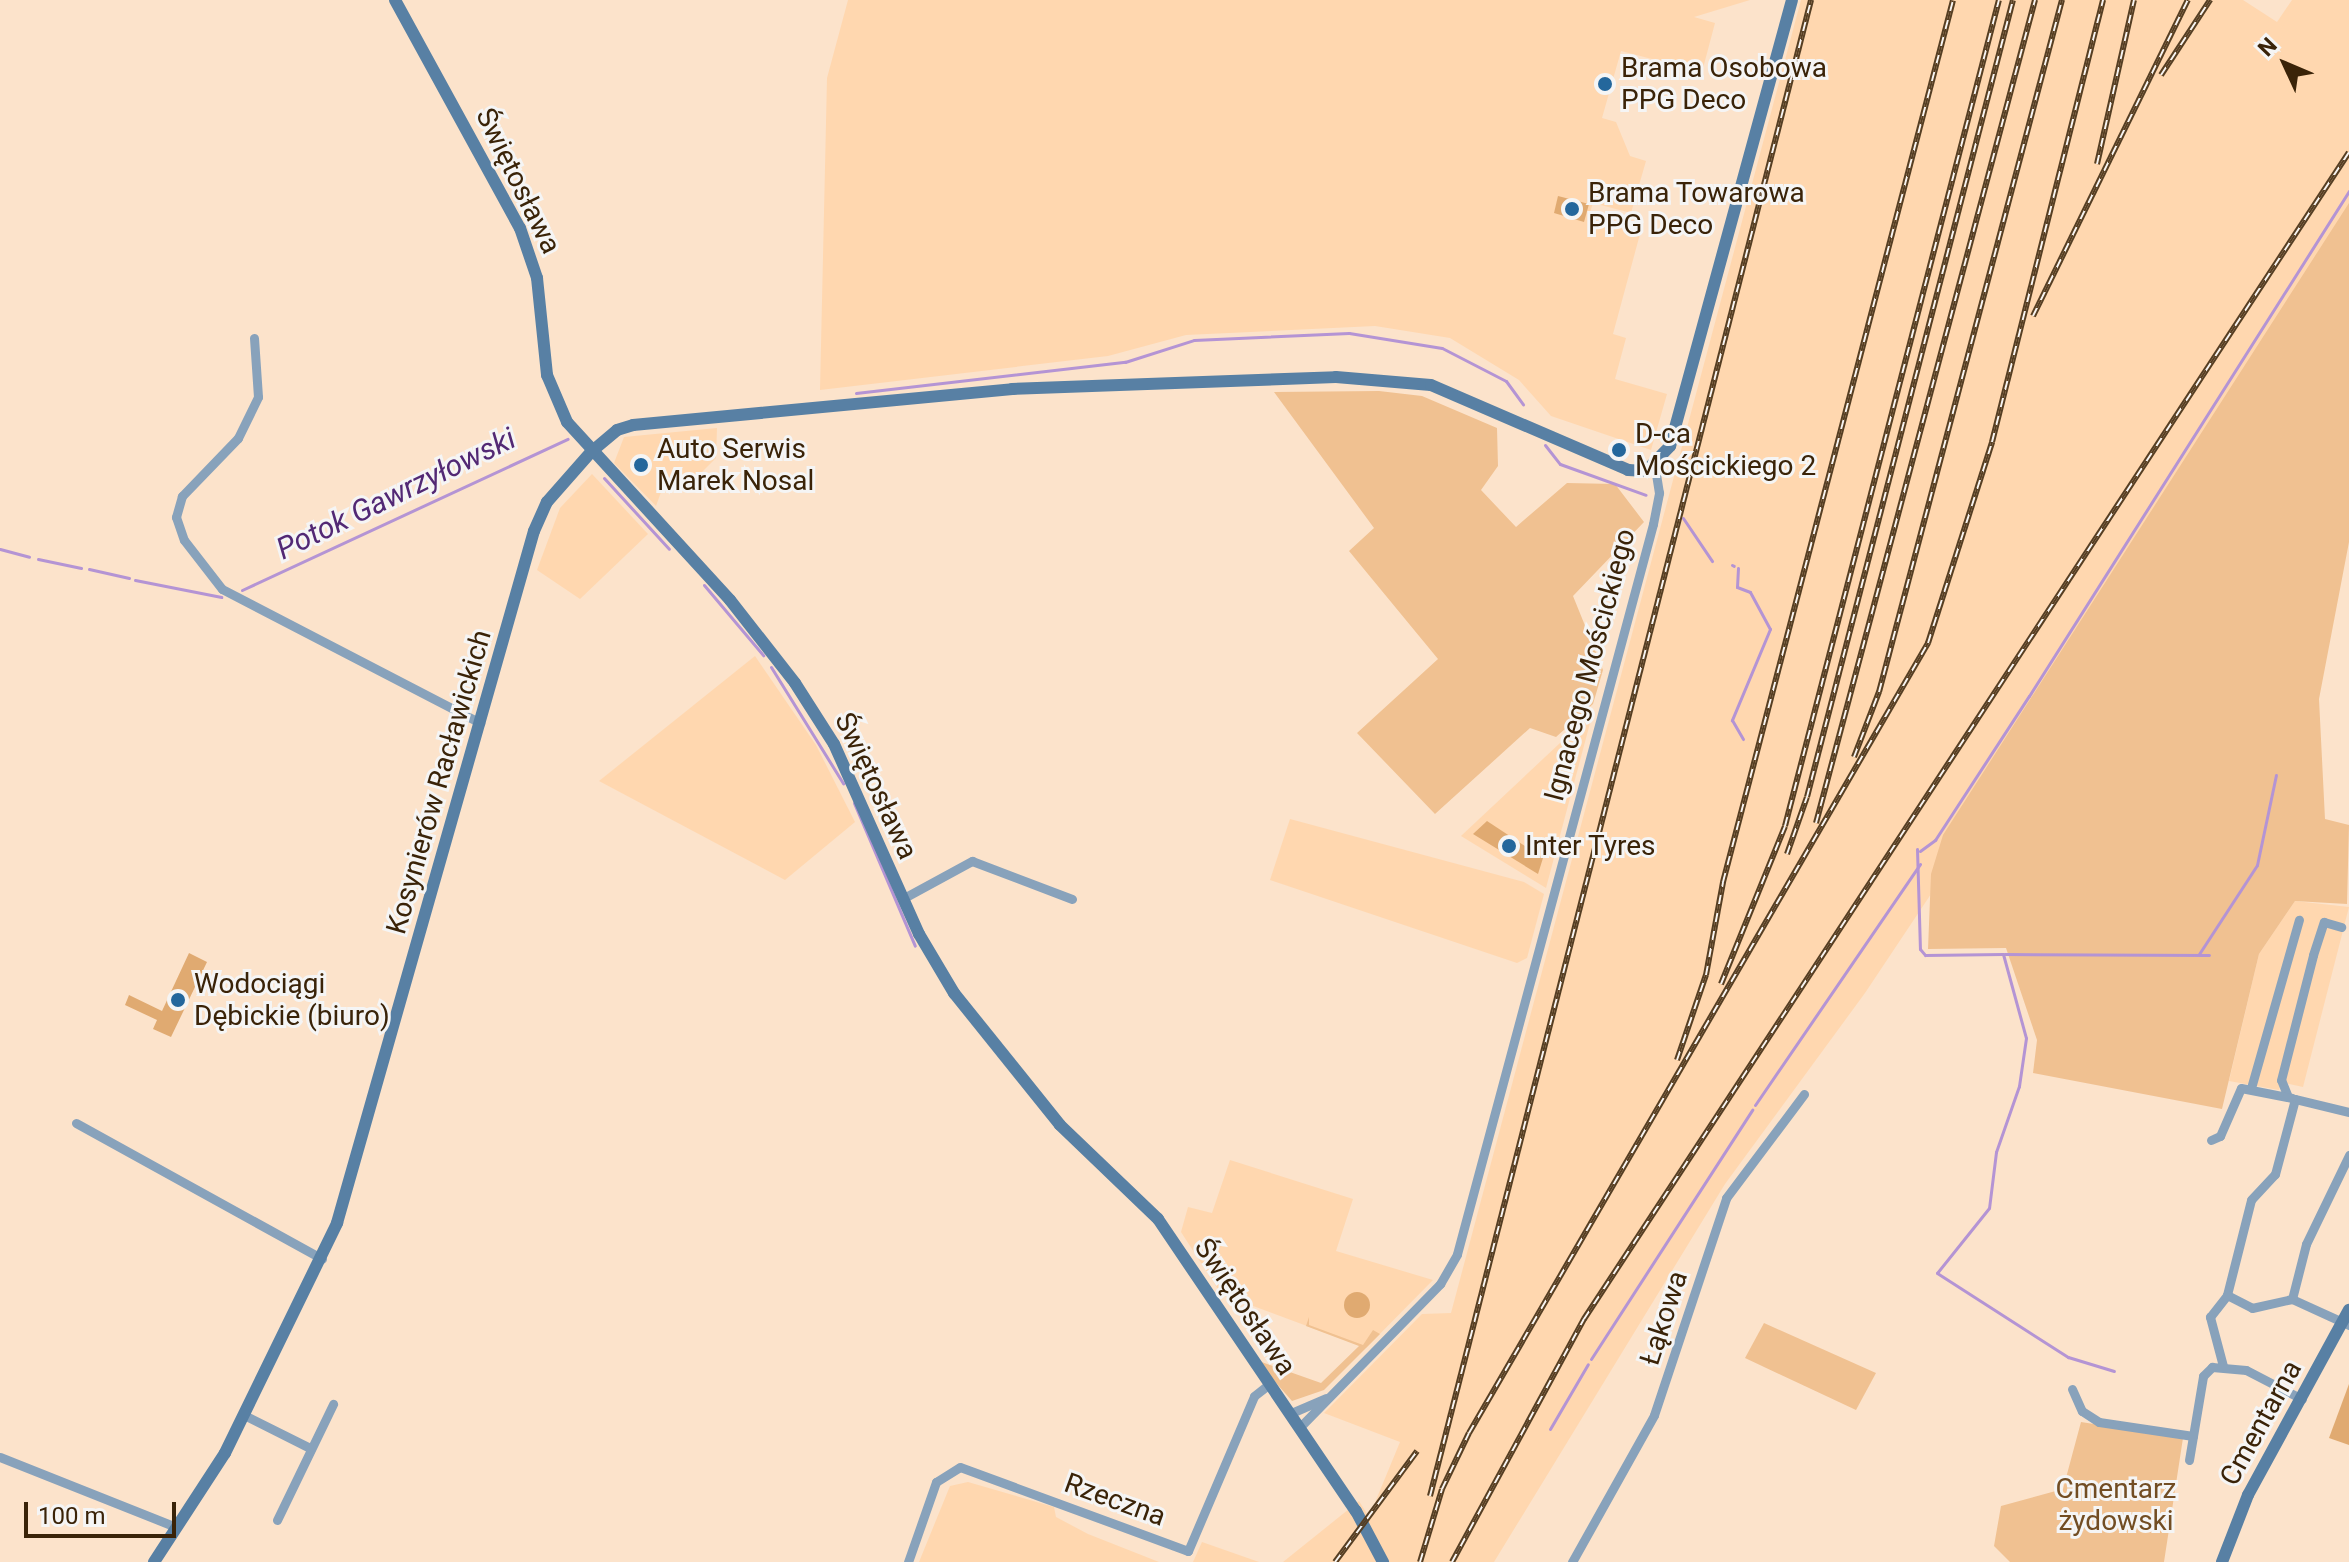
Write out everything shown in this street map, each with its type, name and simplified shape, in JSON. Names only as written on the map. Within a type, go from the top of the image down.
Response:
[{"type":"street","name":"Świętosława","points":[[395,0],[520,228],[537,278],[550,387],[591,452],[746,619],[803,695],[852,780],[902,899],[977,1026],[1072,1139],[1150,1210],[1356,1511],[1383,1562]]},
{"type":"street","points":[[1655,467],[1672,439],[1792,0]]},
{"type":"street","points":[[254,338],[260,384],[251,414],[178,505],[184,540],[222,589],[480,723]]},
{"type":"street","name":"Kosynierów Racławickich","points":[[154,1562],[173,1526],[244,1415],[322,1259],[343,1205],[540,515],[591,452],[617,430],[633,425],[1012,389],[1336,377],[1431,385],[1628,470],[1655,467]]},
{"type":"street","name":"Ignacego Mościckiego","points":[[1299,1428],[1440,1284],[1457,1254],[1653,524],[1659,493],[1655,467]]},
{"type":"street","points":[[902,899],[972,861],[1072,899]]},
{"type":"street","points":[[2251,1088],[2299,920]]},
{"type":"street","points":[[2312,920],[2341,927]]},
{"type":"street","points":[[2223,1366],[2210,1317],[2227,1295],[2251,1200],[2275,1174],[2292,1098],[2281,1080],[2288,1040],[2324,922]]},
{"type":"street","points":[[2211,1140],[2220,1136],[2235,1093],[2251,1088],[2349,1112]]},
{"type":"street","name":"Łąkowa","points":[[1572,1562],[1662,1396],[1726,1198],[1804,1094]]},
{"type":"street","points":[[76,1123],[322,1259]]},
{"type":"street","points":[[2292,1299],[2306,1244],[2349,1155]]},
{"type":"street","points":[[2227,1295],[2252,1308],[2292,1299],[2347,1319]]},
{"type":"street","name":"Cmentarna","points":[[2222,1562],[2241,1508],[2347,1319]]},
{"type":"street","points":[[2189,1460],[2206,1371],[2223,1366],[2264,1376],[2302,1399]]},
{"type":"street","name":"Rzeczna","points":[[908,1562],[936,1482],[960,1467],[1188,1551],[1254,1396],[1268,1385]]},
{"type":"street","points":[[2072,1389],[2093,1419],[2193,1436]]},
{"type":"street","name":"Ignacego Mościckiego","points":[[1289,1414],[1329,1396]]},
{"type":"street","points":[[277,1520],[333,1404]]},
{"type":"street","points":[[244,1415],[310,1448]]},
{"type":"street","points":[[0,1457],[173,1526]]},
{"type":"shaded area","points":[[848,0],[1750,0],[1694,17],[1715,23],[1702,72],[1621,51],[1602,118],[1616,122],[1630,156],[1646,161],[1631,213],[1593,203],[1588,218],[1640,234],[1613,334],[1626,338],[1615,379],[1667,394],[1651,450],[1551,416],[1519,380],[1450,338],[1375,326],[1186,335],[1108,356],[820,390],[827,78]]},
{"type":"shaded area","points":[[1801,0],[2243,0],[2277,22],[2292,0],[2349,0],[2349,227],[2081,669],[1865,993],[1725,1184],[1494,1562],[1283,1562],[1359,1501],[1369,1517],[1400,1442],[1324,1413],[1422,1314],[1451,1313]]},
{"type":"shaded area","points":[[717,428],[716,458],[686,488],[676,490],[665,481],[656,506],[614,463],[624,437]]},
{"type":"shaded area","points":[[592,474],[648,534],[580,599],[537,570],[560,508]]},
{"type":"shaded area","points":[[755,656],[816,745],[855,822],[785,880],[599,781]]},
{"type":"shaded area","points":[[1593,712],[1546,888],[1461,836]]},
{"type":"shaded area","points":[[1290,819],[1524,882],[1544,894],[1527,958],[1517,963],[1270,880]]},
{"type":"shaded area","points":[[2295,901],[2349,907],[2303,1087],[2281,1082],[2279,1090],[2229,1081],[2259,954]]},
{"type":"shaded area","points":[[1230,1160],[1353,1199],[1336,1251],[1433,1280],[1366,1348],[1221,1294],[1181,1232],[1188,1207],[1212,1213]]},
{"type":"shaded area","points":[[968,1482],[1054,1507],[1056,1517],[1088,1534],[1159,1562],[919,1562],[950,1486]]},
{"type":"shaded area","points":[[1202,1542],[1259,1562],[1193,1562]]},
{"type":"green space","points":[[2349,203],[2349,542],[2319,699],[2325,819],[2349,825],[2347,904],[2295,901],[2259,954],[2222,1109],[2033,1073],[2037,1040],[2006,948],[1928,949],[1931,874],[1943,835]]},
{"type":"green space","points":[[1379,391],[1422,396],[1497,428],[1498,466],[1481,490],[1516,527],[1567,483],[1615,484],[1644,522],[1573,596],[1603,670],[1593,704],[1556,737],[1530,728],[1435,814],[1357,733],[1438,659],[1349,551],[1374,528],[1274,392]]},
{"type":"green space","points":[[1309,1317],[1309,1325],[1363,1345],[1373,1330],[1380,1334],[1324,1390],[1292,1401],[1256,1360],[1321,1383],[1359,1346],[1306,1326]]},
{"type":"green space","points":[[1764,1323],[1876,1373],[1856,1410],[1745,1358]]},
{"type":"green space","name":"Cmentarz żydowski","points":[[2081,1422],[2183,1438],[2164,1562],[2010,1562],[1994,1546],[2001,1506],[2063,1489]]},
{"type":"building","name":"Brama Towarowa PPG Deco","points":[[1558,196],[1589,204],[1584,222],[1554,213]]},
{"type":"building","name":"Inter Tyres","points":[[1487,821],[1543,858],[1538,874],[1473,834]]},
{"type":"building","name":"Wodociągi Dębickie (biuro)","points":[[189,953],[207,962],[171,1037],[153,1029],[157,1020],[125,1005],[129,995],[162,1011]]},
{"type":"building","points":[[1357,1292],[1366,1296],[1370,1305],[1366,1314],[1357,1318],[1348,1314],[1344,1305],[1348,1296]]},
{"type":"building","points":[[2349,1384],[2349,1445],[2329,1438]]},
{"type":"waterway","points":[[1920,851],[1935,840],[2029,696],[2349,191]]},
{"type":"waterway","points":[[856,393],[1125,362],[1194,340],[1349,333],[1442,348],[1506,381],[1523,404]]},
{"type":"waterway","name":"Potok Gawrzyłowski","points":[[242,590],[568,439]]},
{"type":"waterway","points":[[1545,445],[1560,464],[1646,495]]},
{"type":"waterway","name":"Potok Gawrzyłowski","points":[[604,478],[669,549]]},
{"type":"waterway","points":[[1683,518],[1712,561]]},
{"type":"waterway","name":"Potok Gawrzyłowski","points":[[0,549],[29,557]]},
{"type":"waterway","name":"Potok Gawrzyłowski","points":[[38,559],[81,568]]},
{"type":"waterway","points":[[1738,568],[1737,587],[1750,592],[1770,629],[1732,720],[1743,739]]},
{"type":"waterway","name":"Potok Gawrzyłowski","points":[[89,569],[129,578]]},
{"type":"waterway","name":"Potok Gawrzyłowski","points":[[135,580],[221,597]]},
{"type":"waterway","name":"Potok Gawrzyłowski","points":[[704,585],[763,655]]},
{"type":"waterway","name":"Potok Gawrzyłowski","points":[[771,667],[843,783]]},
{"type":"waterway","points":[[2199,954],[2257,865],[2276,775]]},
{"type":"waterway","name":"Potok Gawrzyłowski","points":[[854,803],[915,946]]},
{"type":"waterway","points":[[1917,849],[1920,949],[1925,955],[2003,954],[2026,1038],[2019,1086],[1996,1152],[1989,1208],[1937,1273],[2068,1357],[2114,1371]]},
{"type":"waterway","points":[[1755,1105],[1920,864]]},
{"type":"waterway","points":[[2005,954],[2209,955]]},
{"type":"waterway","points":[[1591,1359],[1752,1110]]},
{"type":"waterway","points":[[1550,1429],[1588,1364]]},
{"type":"railway","points":[[1430,1496],[1811,0]]},
{"type":"railway","points":[[1677,1060],[1706,975],[1723,882],[1953,0]]},
{"type":"railway","points":[[1721,984],[1785,826],[1999,0]]},
{"type":"railway","points":[[1787,854],[1807,797],[2013,0]]},
{"type":"railway","points":[[1816,823],[2035,0]]},
{"type":"railway","points":[[1854,757],[1879,692],[2062,0]]},
{"type":"railway","points":[[1420,1562],[1442,1489],[1469,1433],[1928,643],[1992,442],[2103,0]]},
{"type":"railway","points":[[2097,164],[2134,0]]},
{"type":"railway","points":[[2033,316],[2188,0]]},
{"type":"railway","points":[[2161,75],[2210,0]]},
{"type":"railway","points":[[1452,1562],[1584,1319],[2349,152]]},
{"type":"railway","points":[[1335,1562],[1417,1451]]},
{"type":"place","name":"Brama Osobowa PPG Deco","points":[[1605,84]]},
{"type":"place","name":"Brama Towarowa PPG Deco","points":[[1572,209]]},
{"type":"place","name":"D-ca Mościckiego 2","points":[[1619,450]]},
{"type":"place","name":"Auto Serwis Marek Nosal","points":[[641,465]]},
{"type":"place","name":"Inter Tyres","points":[[1509,846]]},
{"type":"place","name":"Wodociągi Dębickie (biuro)","points":[[178,1000]]}]
